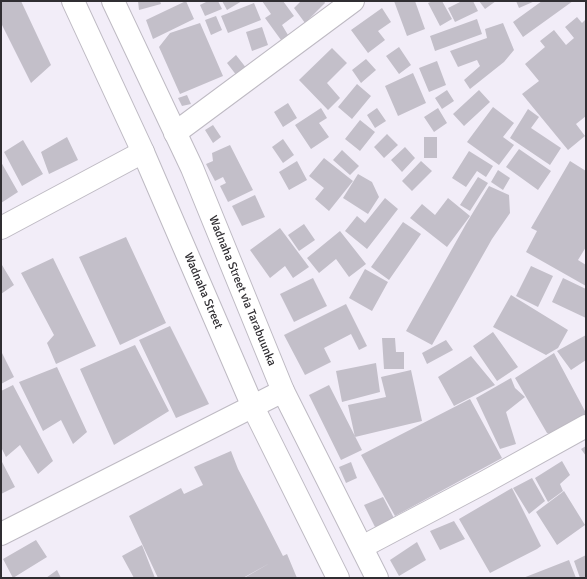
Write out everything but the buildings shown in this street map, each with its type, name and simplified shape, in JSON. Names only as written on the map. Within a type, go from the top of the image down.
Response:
[{"type":"main road","name":"Wadnaha Street","points":[[73,1],[142,152],[253,407],[338,578]]},
{"type":"main road","name":"Wadnaha Street via Tarabuunka","points":[[113,1],[192,168],[283,391],[377,578]]},
{"type":"main road","points":[[175,134],[353,1]]},
{"type":"main road","points":[[1,228],[142,152]]},
{"type":"main road","points":[[1,534],[283,391]]},
{"type":"main road","points":[[362,547],[485,482],[586,426]]}]
